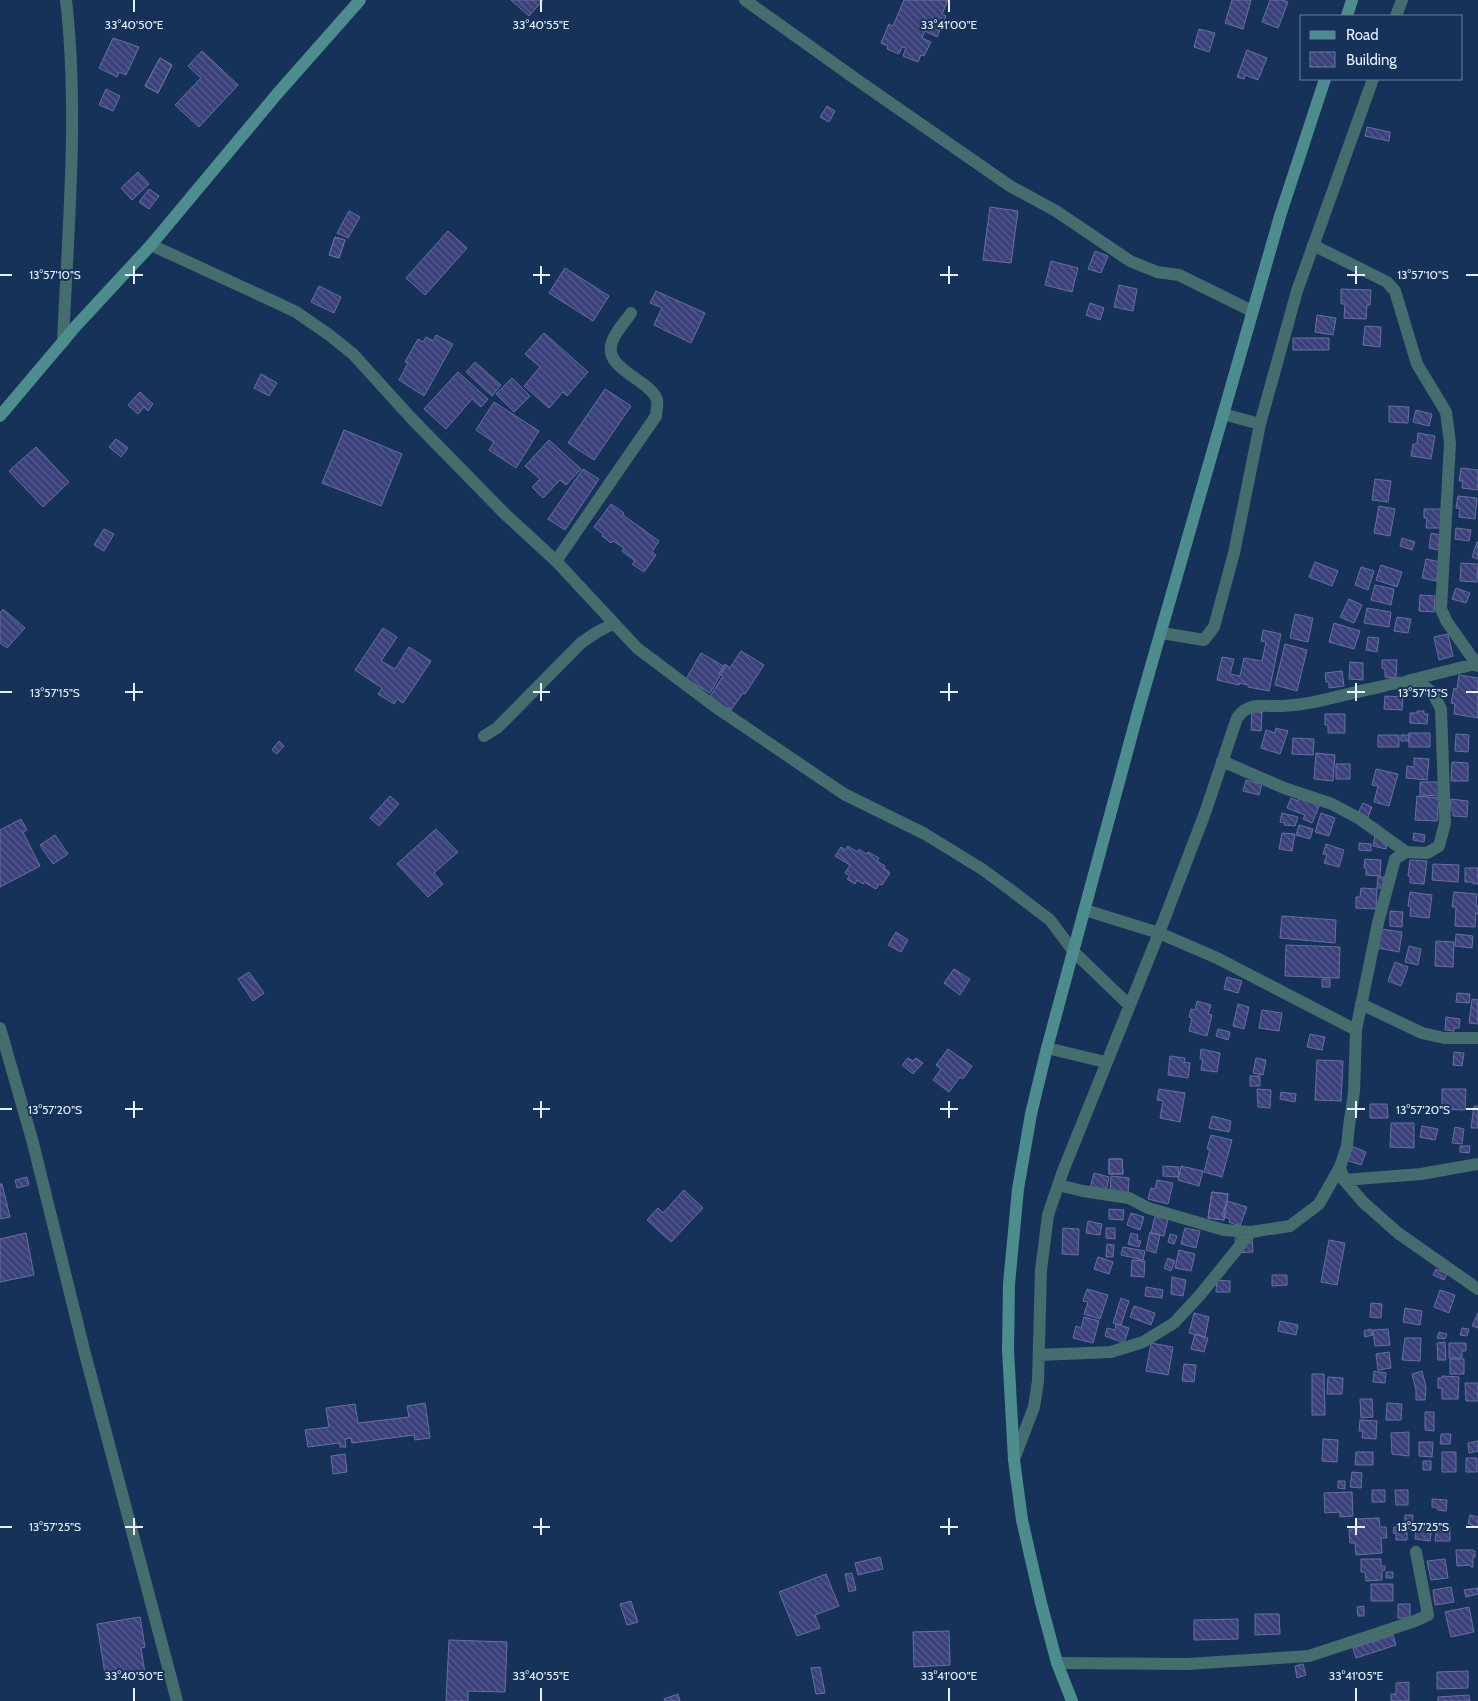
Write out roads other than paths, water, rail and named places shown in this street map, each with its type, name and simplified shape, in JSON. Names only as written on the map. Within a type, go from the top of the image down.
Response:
[{"type":"main road","points":[[0,416],[63,342],[151,245],[360,0]]},
{"type":"main road","points":[[1347,15],[1352,0]]},
{"type":"main road","points":[[1072,1701],[1057,1663],[1041,1603],[1022,1520],[1014,1460],[1008,1350],[1009,1284],[1018,1190],[1031,1114],[1047,1048],[1137,717],[1280,216],[1325,80]]},
{"type":"street","points":[[63,342],[70,171],[71,74],[71,45],[66,0]]},
{"type":"street","points":[[745,0],[1010,186],[1056,212],[1130,261],[1157,272],[1179,275],[1252,312]]},
{"type":"street","points":[[1396,15],[1402,0]]},
{"type":"street","points":[[1162,634],[1204,640],[1214,627],[1234,553],[1260,424],[1297,291],[1373,80]]},
{"type":"street","points":[[151,245],[296,312],[328,334],[353,354],[412,419],[505,514],[556,561],[637,648],[714,706],[844,794],[946,846],[1008,888],[1050,920],[1074,952],[1129,1005]]},
{"type":"street","points":[[1014,1460],[1034,1407],[1039,1355],[1040,1270],[1048,1215],[1105,1062],[1159,933],[1205,813],[1237,718],[1243,710],[1250,706],[1285,706],[1306,703],[1476,665],[1447,622],[1441,609],[1450,443],[1446,412],[1417,364],[1395,291],[1387,282],[1313,245]]},
{"type":"street","points":[[556,561],[656,416],[657,401],[649,389],[620,367],[613,360],[610,352],[611,343],[631,313]]},
{"type":"street","points":[[1223,414],[1260,424]]},
{"type":"street","points":[[484,736],[497,728],[581,643],[613,624]]},
{"type":"street","points":[[1222,760],[1284,788],[1332,804],[1360,819],[1406,852],[1427,853],[1439,846],[1445,823],[1441,709],[1433,693],[1420,684],[1402,682]]},
{"type":"street","points":[[1058,1185],[1129,1198],[1148,1208],[1224,1230],[1251,1232],[1290,1226],[1319,1204],[1340,1167],[1347,1146],[1352,1109],[1356,1030],[1361,1004],[1378,923],[1396,859],[1406,852]]},
{"type":"street","points":[[1085,910],[1159,933],[1217,958],[1356,1030]]},
{"type":"street","points":[[1361,1004],[1422,1033],[1444,1038],[1478,1038]]},
{"type":"street","points":[[0,1028],[33,1143],[84,1350],[177,1701]]},
{"type":"street","points":[[1047,1048],[1105,1062]]},
{"type":"street","points":[[1344,1180],[1421,1174],[1478,1164]]},
{"type":"street","points":[[1340,1167],[1344,1180],[1363,1202],[1398,1233],[1478,1289]]},
{"type":"street","points":[[1039,1355],[1112,1352],[1143,1342],[1174,1323],[1200,1295],[1251,1232]]},
{"type":"street","points":[[1057,1663],[1187,1664],[1309,1656],[1428,1615],[1416,1552]]}]
